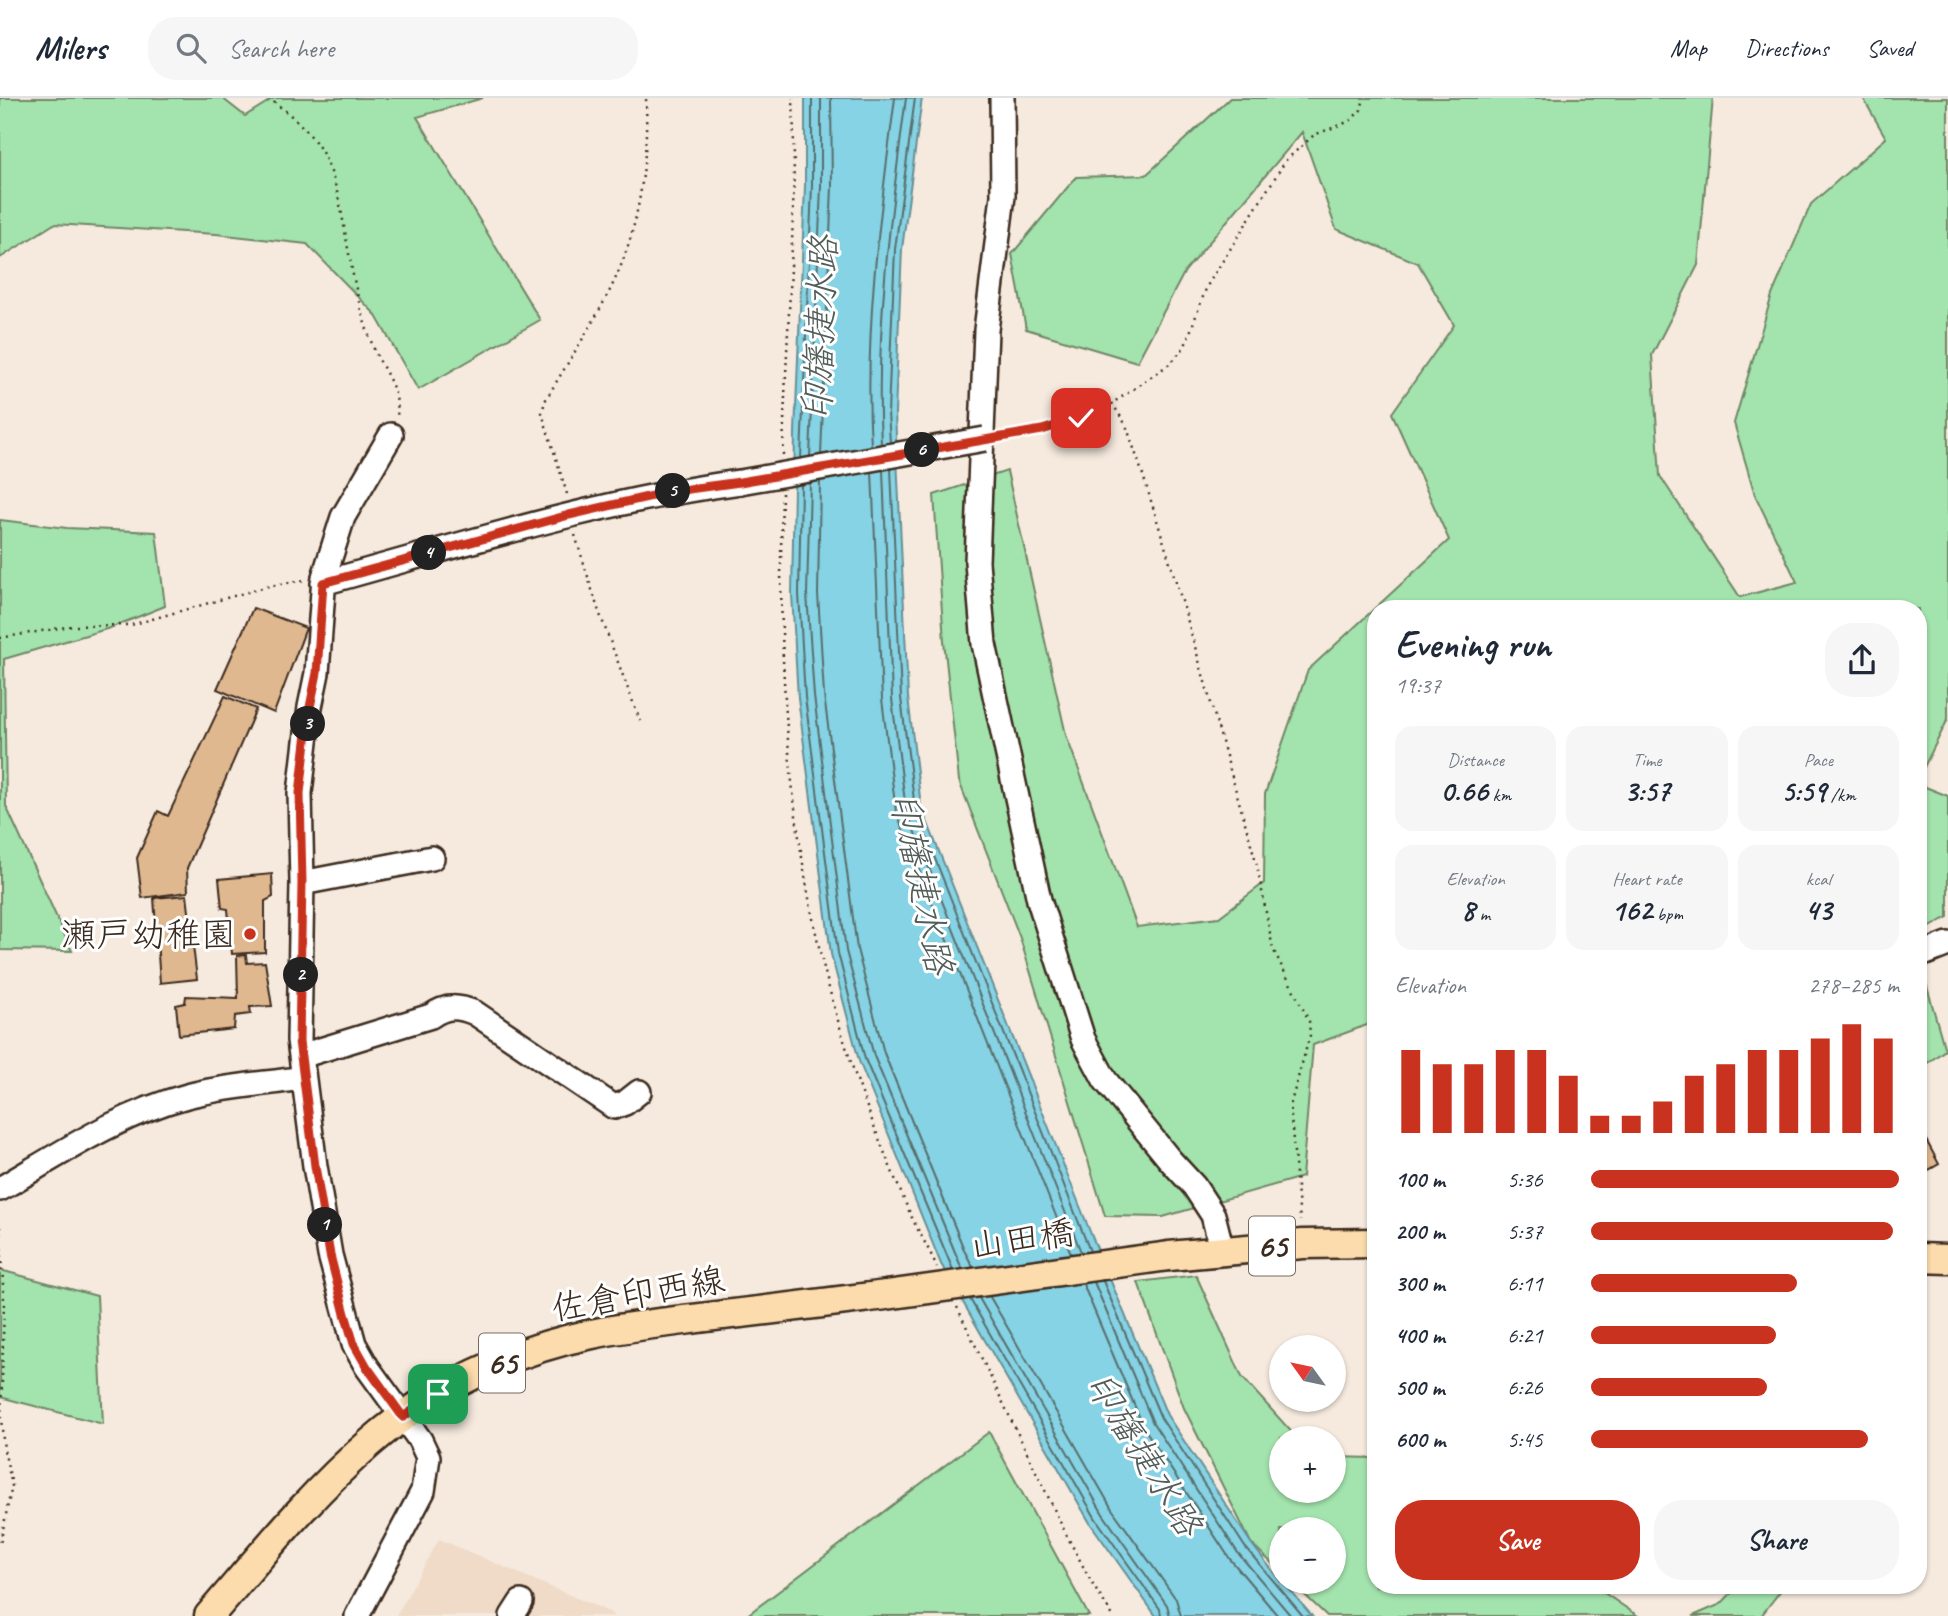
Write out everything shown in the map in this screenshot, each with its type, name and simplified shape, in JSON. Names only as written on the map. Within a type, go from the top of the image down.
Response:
[{"type":"main road","name":"65","points":[[1222,1250],[1303,1244],[1367,1243]]},
{"type":"main road","name":"山田橋","points":[[886,1295],[1222,1250]]},
{"type":"main road","points":[[1927,1258],[1948,1259]]},
{"type":"main road","name":"佐倉印西線","points":[[209,1616],[320,1490],[371,1441],[438,1394],[480,1372],[528,1352],[589,1334],[640,1325],[886,1295]]},
{"type":"street","points":[[1002,98],[1003,196],[986,330],[977,562],[984,644],[1039,900],[1083,1040],[1105,1080],[1194,1186],[1213,1215],[1222,1250]]},
{"type":"street","points":[[357,1616],[424,1491],[428,1457],[420,1440],[367,1367],[354,1344],[330,1255],[299,1041],[302,883],[300,793],[310,707],[317,673],[324,580],[343,517],[391,435]]},
{"type":"street","points":[[324,580],[571,515],[674,491],[985,439]]},
{"type":"street","points":[[302,883],[432,858]]},
{"type":"street","points":[[1927,952],[1948,944]]},
{"type":"street","points":[[0,1189],[141,1111],[302,1067],[431,1016],[444,1007],[461,1007],[475,1013],[614,1107],[639,1093]]},
{"type":"path","points":[[268,98],[295,117],[325,158],[338,196],[364,324],[374,351],[391,381],[398,407],[391,435]]},
{"type":"path","points":[[640,721],[598,609],[542,413],[545,401],[612,285],[628,246],[639,199],[647,141],[646,98]]},
{"type":"path","points":[[783,465],[791,278],[793,98]]},
{"type":"path","points":[[985,439],[1042,430],[1081,418],[1112,403],[1171,363],[1185,346],[1208,286],[1286,160],[1314,135],[1350,121],[1361,110],[1364,98]]},
{"type":"path","points":[[1112,403],[1126,425],[1185,613],[1257,864],[1273,949],[1309,1021],[1310,1035],[1290,1105],[1303,1244]]},
{"type":"path","points":[[782,491],[780,566],[783,674],[803,871],[824,965],[855,1075],[890,1168],[938,1269]]},
{"type":"path","points":[[0,638],[72,625],[131,625],[269,586],[324,580]]},
{"type":"path","points":[[0,1227],[4,1301],[1,1418],[4,1450],[12,1485],[0,1544]]},
{"type":"path","points":[[955,1304],[1066,1534],[1113,1616]]},
{"type":"shaded area","points":[[439,1539],[609,1612],[614,1616],[396,1616]]},
{"type":"green space","points":[[0,98],[222,98],[245,116],[274,98],[483,98],[417,117],[540,320],[418,390],[375,314],[307,244],[216,234],[54,224],[0,258]]},
{"type":"green space","points":[[1230,98],[1713,98],[1698,265],[1652,355],[1660,476],[1740,597],[1797,582],[1755,495],[1734,423],[1772,295],[1811,204],[1886,138],[1863,98],[1948,98],[1948,719],[1927,761],[1927,600],[1384,600],[1449,540],[1392,413],[1454,325],[1418,263],[1336,229],[1302,132],[1185,271],[1137,362],[1026,329],[1012,254],[1076,177],[1146,175]]},
{"type":"green space","points":[[1007,471],[1066,735],[1137,927],[1219,917],[1264,883],[1265,794],[1308,670],[1367,616],[1367,1025],[1313,1045],[1302,1177],[1163,1217],[1105,1216],[1020,938],[959,781],[944,641],[934,495]]},
{"type":"green space","points":[[0,520],[67,528],[156,532],[165,606],[110,628],[4,659],[6,806],[72,951],[0,950]]},
{"type":"green space","points":[[1927,788],[1948,796],[1948,917],[1927,929]]},
{"type":"green space","points":[[1927,987],[1945,1050],[1927,1063]]},
{"type":"green space","points":[[0,1270],[97,1296],[103,1424],[0,1397]]},
{"type":"green space","points":[[1196,1275],[1242,1377],[1269,1407],[1269,1412],[1274,1412],[1286,1426],[1269,1426],[1269,1503],[1346,1503],[1346,1457],[1367,1458],[1367,1594],[1606,1594],[1638,1616],[1327,1616],[1304,1594],[1346,1594],[1346,1517],[1269,1517],[1269,1560],[1251,1543],[1184,1408],[1138,1282]]},
{"type":"green space","points":[[989,1432],[1089,1616],[746,1616]]},
{"type":"green space","points":[[1730,1594],[1778,1594],[1761,1616],[1693,1616],[1721,1604]]},
{"type":"water","name":"印旛捷水路","points":[[805,98],[922,98],[902,249],[895,413],[908,697],[921,806],[1091,1234],[1167,1415],[1269,1566],[1269,1594],[1293,1594],[1312,1616],[1156,1616],[1090,1523],[941,1264],[859,1061],[831,954],[798,698],[792,594],[795,432],[805,186]]},
{"type":"building","points":[[253,608],[306,628],[274,713],[217,689]]},
{"type":"building","points":[[225,696],[256,709],[187,868],[188,892],[142,898],[137,858],[158,811],[168,816]]},
{"type":"building","points":[[272,874],[273,897],[265,901],[265,952],[232,954],[228,909],[222,908],[219,879]]},
{"type":"building","points":[[187,895],[197,979],[160,983],[154,898]]},
{"type":"building","points":[[246,955],[247,963],[265,962],[272,1006],[250,1007],[251,1014],[235,1016],[234,1029],[179,1035],[176,1005],[185,1003],[186,996],[238,998],[237,956]]},
{"type":"building","points":[[1927,1142],[1939,1164],[1927,1171]]},
{"type":"place","name":"瀬戸幼稚園","points":[[250,934]]},
{"type":"route","points":[[438,1394],[403,1417],[354,1344],[330,1255],[315,1166],[299,1041],[302,883],[300,793],[310,707],[317,673],[323,583],[569,515],[674,491],[1042,430],[1081,418]]}]
